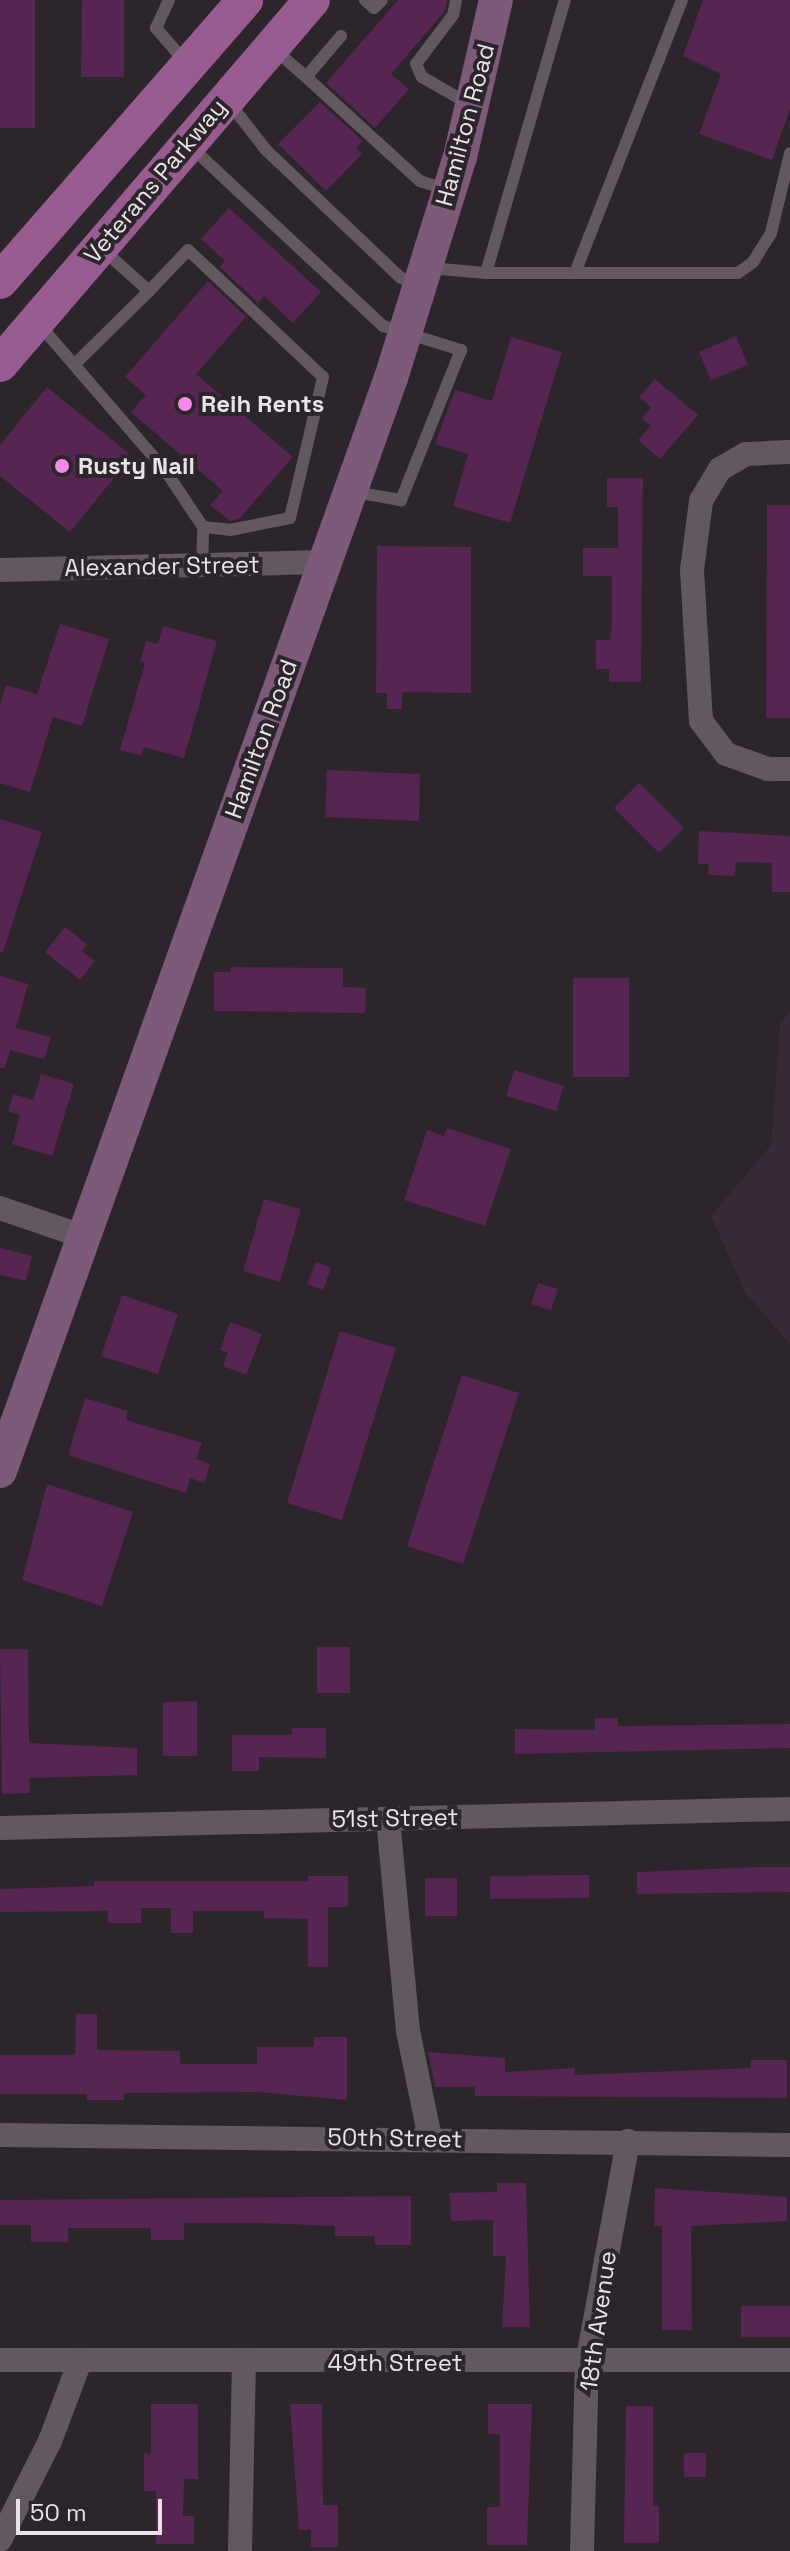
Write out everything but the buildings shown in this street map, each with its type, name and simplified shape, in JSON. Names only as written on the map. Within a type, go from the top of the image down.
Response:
[{"type":"main road","name":"Veterans Parkway","points":[[0,281],[245,0]]},
{"type":"main road","name":"Veterans Parkway","points":[[0,364],[312,0]]},
{"type":"street","name":"Hamilton Road","points":[[0,1471],[405,333],[450,191],[496,0]]},
{"type":"street","points":[[790,452],[746,454],[720,469],[701,501],[692,570],[701,721],[726,754],[768,769],[790,769]]},
{"type":"street","name":"Alexander Street","points":[[0,570],[324,562]]},
{"type":"street","points":[[0,1208],[82,1236]]},
{"type":"street","name":"51st Street","points":[[0,1828],[790,1809]]},
{"type":"street","points":[[388,1819],[408,2031],[430,2138]]},
{"type":"street","name":"50th Street","points":[[0,2135],[430,2138],[790,2145]]},
{"type":"street","name":"18th Avenue","points":[[582,2551],[587,2363],[628,2141]]},
{"type":"street","name":"49th Street","points":[[0,2360],[587,2363],[790,2360]]},
{"type":"street","points":[[0,2540],[50,2441],[80,2361]]},
{"type":"street","points":[[240,2551],[244,2363]]},
{"type":"lane","points":[[169,0],[156,28],[189,67]]},
{"type":"lane","points":[[365,0],[374,8],[382,0]]},
{"type":"lane","points":[[456,0],[453,15],[416,64],[422,77],[473,105]]},
{"type":"lane","points":[[486,273],[565,0]]},
{"type":"lane","points":[[575,273],[682,0]]},
{"type":"lane","points":[[306,77],[341,36]]},
{"type":"lane","points":[[271,47],[420,181],[450,191]]},
{"type":"lane","points":[[226,99],[266,150],[400,277],[486,273],[738,273],[753,262],[771,233],[790,153]]},
{"type":"lane","points":[[187,144],[383,326],[461,350],[401,500],[350,491]]},
{"type":"lane","points":[[100,247],[149,291]]},
{"type":"lane","points":[[74,365],[188,250],[323,377],[290,518],[230,530],[203,527]]},
{"type":"lane","points":[[36,321],[165,470],[203,527],[202,565]]},
{"type":"shaded area","points":[[790,1012],[790,1344],[745,1292],[711,1216],[771,1145],[780,1024]]},
{"type":"place","name":"Reih Rents","points":[[185,404]]},
{"type":"place","name":"Rusty Nail","points":[[62,466]]}]
